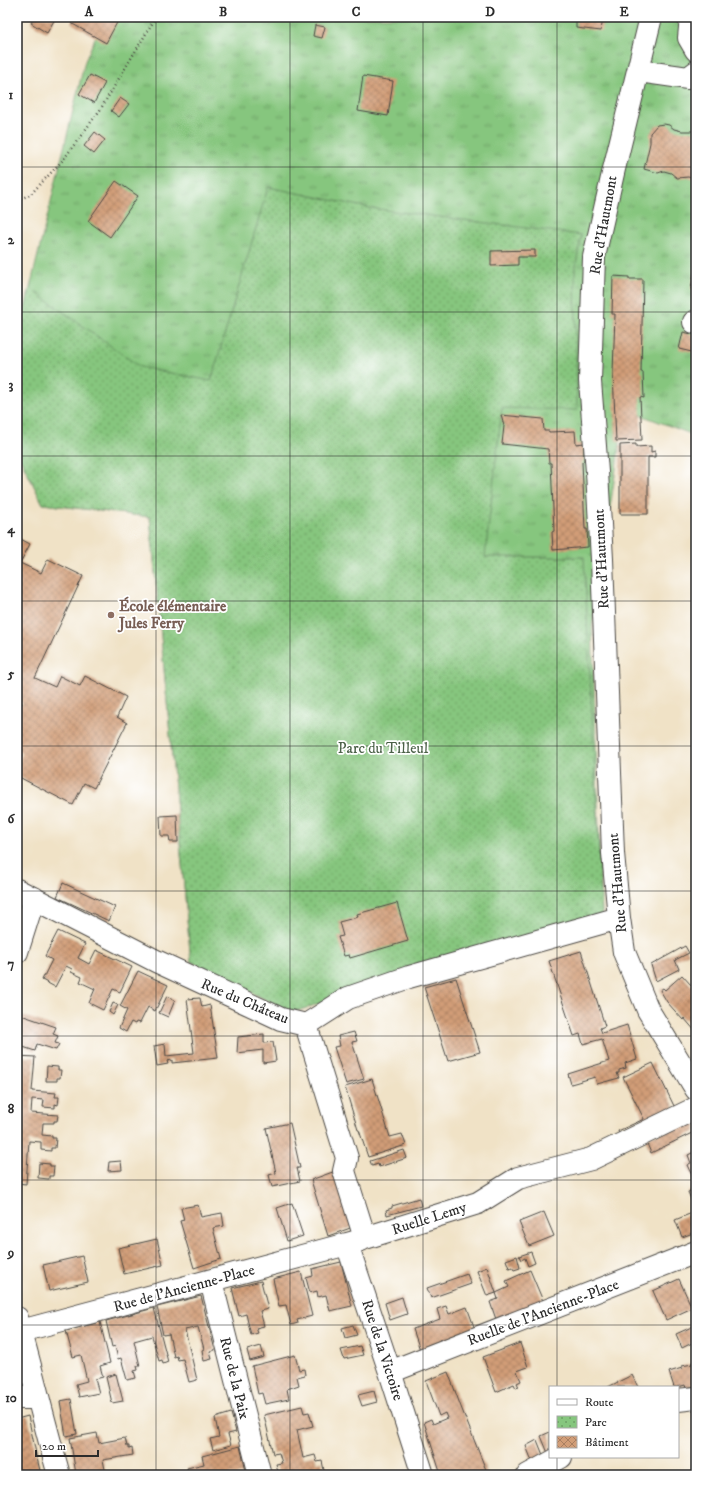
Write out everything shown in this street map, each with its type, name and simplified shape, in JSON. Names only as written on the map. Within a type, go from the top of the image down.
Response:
[{"type":"street","name":"Rue d'Hautmont","points":[[651,17],[594,258],[590,381],[602,559],[613,854],[624,952],[648,1010],[696,1089]]},
{"type":"street","points":[[691,17],[689,38],[696,50]]},
{"type":"street","points":[[639,71],[688,78],[696,72]]},
{"type":"street","points":[[17,952],[25,894]]},
{"type":"street","name":"Rue du Château","points":[[25,894],[156,961],[281,1019],[306,1025],[348,998],[402,979],[619,918]]},
{"type":"street","points":[[306,1025],[347,1158],[344,1171],[356,1241]]},
{"type":"street","name":"Ruelle Lemy","points":[[356,1241],[478,1203],[518,1178],[591,1159],[696,1108]]},
{"type":"street","name":"Rue de l'Ancienne-Place","points":[[19,1324],[211,1281],[356,1241]]},
{"type":"street","name":"Rue de la Victoire","points":[[356,1241],[390,1372],[422,1475]]},
{"type":"street","name":"Ruelle de l'Ancienne-Place","points":[[390,1372],[696,1252]]},
{"type":"street","name":"Rue de la Paix","points":[[211,1281],[260,1475]]},
{"type":"street","points":[[19,1324],[30,1361],[27,1398],[59,1475]]},
{"type":"street","points":[[679,1400],[696,1398]]},
{"type":"street","points":[[528,1475],[559,1458]]},
{"type":"path","points":[[17,200],[30,195],[63,160],[100,110],[156,17]]},
{"type":"green space","points":[[104,17],[696,17],[696,436],[625,409],[592,627],[602,915],[385,853],[191,962],[150,517],[43,504],[17,452],[17,341],[85,61]]},
{"type":"green space","name":"Parc du Tilleul","points":[[268,187],[370,208],[581,235],[575,271],[577,410],[502,408],[485,557],[584,557],[602,915],[422,968],[292,1013],[191,962],[150,517],[43,504],[17,452],[17,341],[30,288],[140,367],[211,381]]},
{"type":"building","points":[[34,17],[56,17],[47,33],[31,23]]},
{"type":"building","points":[[74,17],[120,17],[106,43],[71,23]]},
{"type":"building","points":[[565,17],[603,17],[601,31],[576,28],[576,20]]},
{"type":"building","points":[[315,25],[325,27],[322,38],[313,36]]},
{"type":"building","points":[[90,75],[105,83],[94,103],[79,94]]},
{"type":"building","points":[[363,76],[393,81],[388,116],[358,111]]},
{"type":"building","points":[[120,98],[129,104],[119,117],[111,111]]},
{"type":"building","points":[[657,125],[669,125],[674,129],[693,131],[696,133],[696,179],[688,177],[677,178],[671,173],[664,171],[658,173],[644,169],[650,143],[650,133]]},
{"type":"building","points":[[95,132],[105,140],[94,154],[84,146]]},
{"type":"building","points":[[116,181],[138,196],[110,237],[88,221]]},
{"type":"building","points":[[535,250],[535,257],[518,257],[518,265],[491,266],[491,251]]},
{"type":"building","points":[[696,270],[696,290],[691,289]]},
{"type":"building","points":[[613,276],[629,277],[629,279],[643,279],[641,372],[643,372],[644,398],[640,397],[642,440],[616,441],[613,373],[615,314],[612,314]]},
{"type":"building","points":[[683,332],[696,335],[696,353],[679,349]]},
{"type":"building","points":[[501,415],[543,419],[544,431],[575,431],[576,444],[584,443],[584,461],[582,462],[585,529],[587,529],[588,547],[553,550],[552,532],[554,531],[551,463],[549,463],[548,449],[502,444],[504,426]]},
{"type":"building","points":[[636,444],[636,447],[651,446],[651,452],[655,451],[655,457],[648,457],[648,514],[620,514],[620,445]]},
{"type":"building","points":[[17,537],[30,544],[20,563],[41,573],[48,559],[83,576],[35,678],[55,687],[60,676],[80,686],[85,676],[126,697],[117,717],[127,723],[94,788],[84,783],[73,805],[17,776],[17,764],[22,754],[17,751],[17,713],[22,703],[17,700]]},
{"type":"building","points":[[177,815],[178,842],[170,842],[169,836],[161,836],[160,816]]},
{"type":"building","points":[[63,883],[115,907],[109,921],[57,897]]},
{"type":"building","points":[[397,903],[408,941],[350,958],[349,955],[344,956],[338,937],[343,936],[339,922],[358,917],[357,914]]},
{"type":"building","points":[[58,931],[85,944],[78,958],[89,964],[96,950],[132,967],[120,992],[113,989],[103,1010],[89,1003],[95,989],[80,982],[82,977],[71,972],[72,969],[66,966],[55,987],[42,980],[52,960],[45,956]]},
{"type":"building","points":[[685,946],[689,953],[675,960],[679,969],[656,981],[651,965]]},
{"type":"building","points":[[581,951],[605,1026],[600,1028],[602,1033],[627,1025],[637,1059],[625,1063],[626,1068],[619,1070],[619,1073],[617,1073],[619,1078],[597,1084],[595,1077],[571,1084],[568,1074],[609,1061],[602,1039],[583,1044],[580,1034],[574,1036],[549,961]]},
{"type":"building","points":[[138,971],[168,985],[155,1011],[148,1007],[140,1023],[136,1022],[135,1024],[131,1022],[126,1032],[119,1028],[127,1010],[120,1006]]},
{"type":"building","points":[[682,975],[691,985],[692,984],[696,988],[696,1032],[667,1002],[660,990],[663,988],[665,990]]},
{"type":"building","points":[[456,978],[480,1052],[448,1061],[424,987]]},
{"type":"building","points":[[167,996],[175,1000],[168,1017],[159,1013]]},
{"type":"building","points":[[200,998],[202,1007],[210,1005],[218,1058],[172,1063],[172,1060],[167,1061],[168,1064],[157,1066],[154,1046],[165,1044],[166,1056],[194,1053],[187,999]]},
{"type":"building","points":[[113,1003],[118,1005],[113,1015],[109,1012]]},
{"type":"building","points":[[18,1014],[56,1027],[53,1034],[58,1036],[55,1043],[59,1044],[56,1050],[37,1044],[35,1051],[17,1045]]},
{"type":"building","points":[[354,1032],[357,1041],[352,1042],[364,1079],[346,1084],[334,1047],[340,1046],[338,1036]]},
{"type":"building","points":[[264,1034],[264,1043],[273,1042],[276,1061],[263,1063],[263,1050],[237,1053],[238,1037]]},
{"type":"building","points":[[17,1056],[35,1057],[32,1091],[56,1093],[55,1097],[59,1097],[58,1105],[55,1104],[55,1108],[43,1107],[44,1100],[32,1099],[31,1113],[58,1115],[57,1121],[54,1121],[54,1123],[43,1123],[42,1135],[56,1138],[55,1148],[51,1148],[51,1151],[41,1150],[41,1142],[29,1141],[26,1184],[17,1183]]},
{"type":"building","points":[[653,1063],[676,1110],[620,1136],[618,1131],[644,1119],[623,1077]]},
{"type":"building","points":[[47,1066],[58,1067],[58,1070],[61,1070],[60,1078],[57,1078],[57,1081],[46,1081]]},
{"type":"building","points":[[372,1079],[390,1137],[402,1134],[406,1145],[368,1157],[345,1087]]},
{"type":"building","points":[[696,1117],[696,1131],[651,1153],[645,1139]]},
{"type":"building","points":[[290,1123],[300,1168],[297,1168],[300,1181],[272,1187],[269,1175],[276,1173],[266,1128]]},
{"type":"building","points":[[404,1150],[407,1158],[379,1167],[378,1164],[372,1166],[370,1161]]},
{"type":"building","points":[[696,1151],[696,1184],[687,1165],[691,1163],[688,1155]]},
{"type":"building","points":[[121,1161],[122,1170],[108,1171],[109,1162]]},
{"type":"building","points":[[39,1163],[54,1166],[53,1176],[49,1176],[49,1179],[38,1178]]},
{"type":"building","points":[[338,1170],[356,1226],[328,1236],[311,1180]]},
{"type":"building","points":[[696,1188],[696,1212],[688,1192]]},
{"type":"building","points":[[419,1198],[421,1206],[387,1215],[386,1210],[392,1208],[392,1206]]},
{"type":"building","points":[[292,1203],[303,1236],[287,1241],[277,1208]]},
{"type":"building","points":[[198,1205],[201,1217],[222,1213],[224,1226],[213,1228],[221,1259],[194,1268],[180,1221],[184,1220],[181,1208]]},
{"type":"building","points":[[544,1212],[554,1236],[529,1246],[519,1222]]},
{"type":"building","points":[[692,1213],[696,1226],[696,1232],[682,1237],[675,1220]]},
{"type":"building","points":[[157,1239],[163,1265],[124,1274],[118,1248]]},
{"type":"building","points":[[531,1252],[535,1263],[528,1266],[525,1258],[521,1260],[519,1256]]},
{"type":"building","points":[[82,1256],[88,1282],[49,1291],[43,1265]]},
{"type":"building","points":[[517,1256],[520,1268],[514,1270],[512,1267],[509,1268],[506,1260]]},
{"type":"building","points":[[341,1262],[352,1306],[330,1311],[326,1295],[318,1297],[317,1291],[310,1293],[306,1278],[313,1276],[312,1269]]},
{"type":"building","points":[[487,1267],[496,1293],[487,1296],[477,1271]]},
{"type":"building","points":[[530,1270],[543,1301],[498,1325],[490,1302],[498,1299],[496,1293],[509,1287],[506,1281]]},
{"type":"building","points":[[301,1272],[312,1316],[297,1320],[298,1323],[291,1325],[286,1305],[279,1306],[273,1279]]},
{"type":"building","points":[[467,1274],[471,1284],[431,1298],[427,1288]]},
{"type":"building","points":[[679,1279],[692,1308],[666,1320],[653,1291]]},
{"type":"building","points":[[261,1281],[268,1309],[260,1311],[264,1326],[256,1328],[258,1333],[251,1335],[246,1314],[239,1316],[232,1288]]},
{"type":"building","points":[[201,1296],[215,1350],[210,1352],[212,1359],[204,1361],[202,1350],[204,1349],[198,1327],[185,1330],[197,1380],[189,1382],[183,1359],[178,1360],[177,1356],[174,1357],[169,1334],[163,1335],[157,1307]]},
{"type":"building","points":[[402,1297],[407,1314],[390,1320],[385,1303]]},
{"type":"building","points":[[446,1306],[449,1314],[467,1307],[476,1332],[420,1350],[413,1329],[440,1319],[437,1309]]},
{"type":"building","points":[[154,1308],[168,1362],[163,1364],[162,1360],[159,1361],[152,1336],[134,1341],[140,1366],[137,1366],[138,1370],[134,1371],[136,1378],[127,1380],[121,1358],[118,1359],[115,1346],[112,1347],[106,1321]]},
{"type":"building","points":[[100,1322],[110,1363],[100,1366],[103,1377],[95,1379],[99,1393],[79,1397],[76,1384],[87,1381],[81,1355],[73,1357],[66,1331]]},
{"type":"building","points":[[353,1325],[357,1335],[345,1338],[342,1328]]},
{"type":"building","points":[[696,1325],[696,1341],[682,1348],[676,1334]]},
{"type":"building","points":[[520,1343],[528,1367],[517,1371],[521,1381],[517,1383],[519,1387],[516,1388],[514,1384],[496,1392],[483,1357]]},
{"type":"building","points":[[261,1346],[264,1357],[250,1361],[247,1350]]},
{"type":"building","points":[[360,1346],[363,1355],[344,1359],[341,1350]]},
{"type":"building","points":[[295,1355],[299,1370],[304,1369],[305,1375],[297,1377],[299,1385],[287,1389],[289,1399],[265,1404],[262,1393],[258,1394],[252,1366]]},
{"type":"building","points":[[692,1362],[696,1362],[696,1386],[686,1388],[685,1385],[674,1386],[669,1372],[682,1368],[682,1366],[692,1364]]},
{"type":"building","points":[[448,1372],[488,1475],[441,1475],[424,1422],[431,1419],[433,1424],[447,1418],[445,1413],[439,1416],[426,1381]]},
{"type":"building","points":[[116,1374],[123,1401],[112,1403],[106,1377]]},
{"type":"building","points":[[632,1375],[638,1386],[610,1386]]},
{"type":"building","points":[[374,1391],[377,1402],[362,1406],[358,1395]]},
{"type":"building","points":[[71,1399],[77,1434],[66,1436],[60,1401]]},
{"type":"building","points":[[302,1406],[304,1413],[309,1412],[313,1426],[297,1430],[303,1458],[315,1455],[317,1462],[322,1461],[325,1475],[279,1475],[276,1464],[282,1463],[279,1453],[273,1454],[264,1415]]},
{"type":"building","points":[[231,1413],[236,1432],[228,1434],[231,1445],[213,1450],[210,1439],[219,1437],[215,1418]]},
{"type":"building","points":[[28,1416],[41,1475],[17,1475],[17,1419]]},
{"type":"building","points":[[549,1432],[548,1453],[541,1436]]},
{"type":"building","points":[[97,1433],[99,1443],[125,1438],[129,1449],[132,1448],[133,1455],[103,1460],[106,1474],[76,1474],[70,1438]]},
{"type":"building","points":[[537,1440],[543,1455],[532,1461],[526,1446]]},
{"type":"building","points":[[240,1446],[247,1475],[201,1475],[201,1473],[189,1475],[187,1468],[204,1464],[202,1456]]},
{"type":"building","points":[[622,1469],[625,1475],[609,1475]]},
{"type":"place","name":"École élémentaire Jules Ferry","points":[[111,615]]}]
